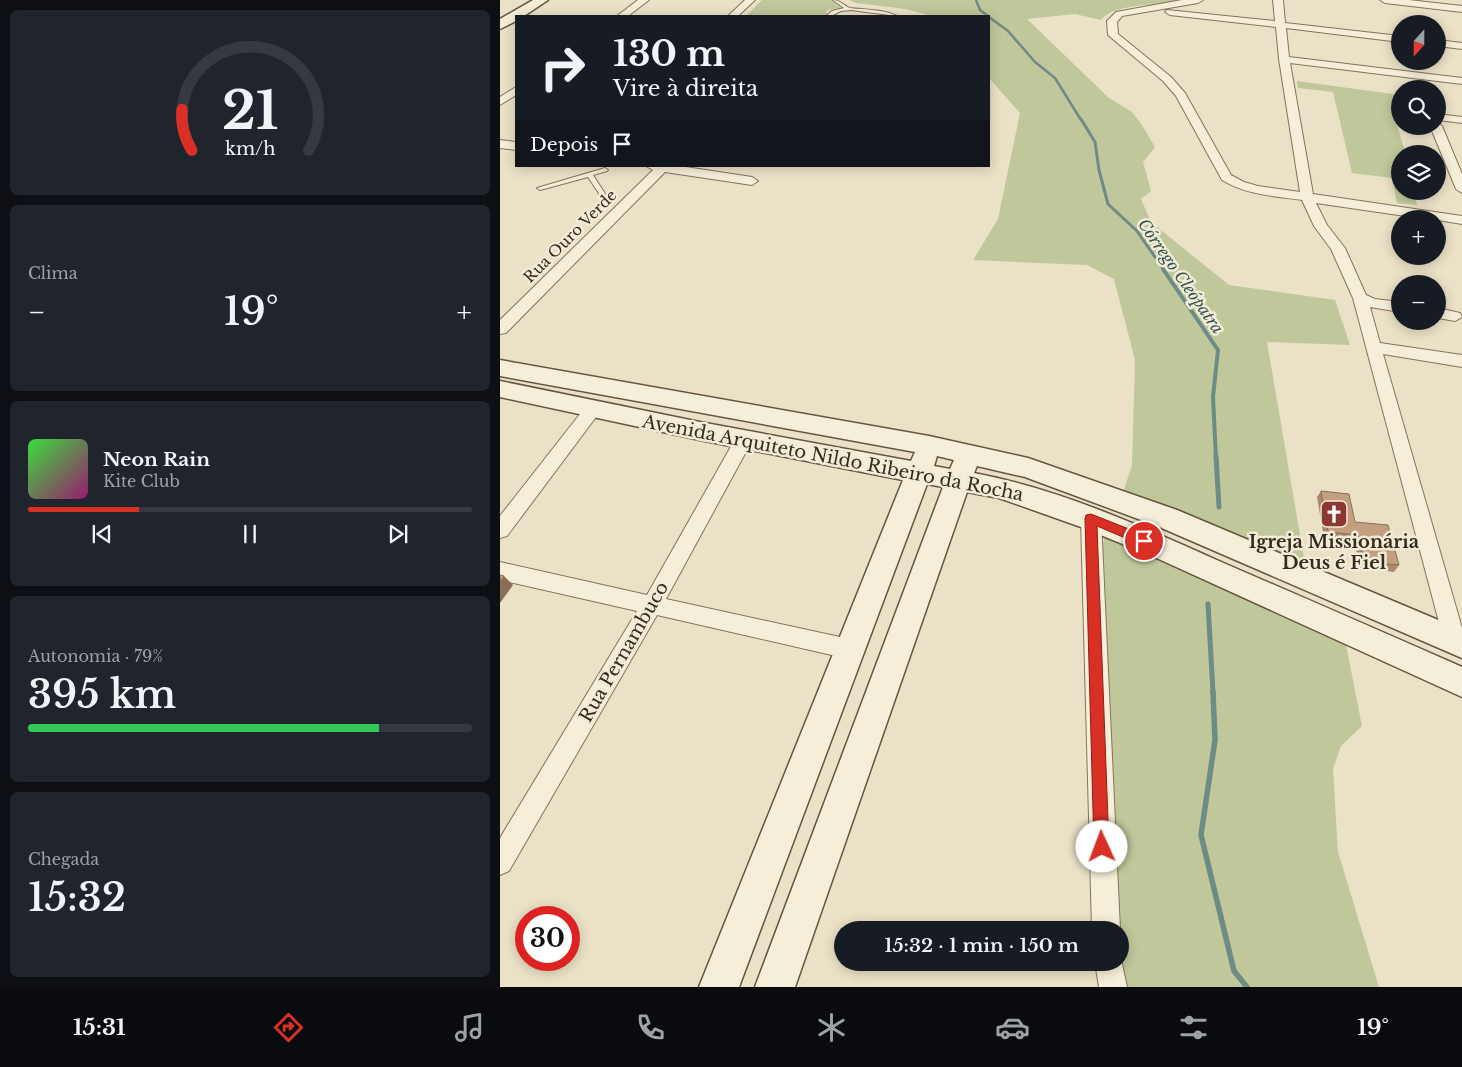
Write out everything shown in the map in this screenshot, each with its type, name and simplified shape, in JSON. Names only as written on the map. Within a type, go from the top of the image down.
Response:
[{"type":"main road","points":[[534,15],[548,2]]},
{"type":"main road","points":[[523,15],[548,2]]},
{"type":"main road","points":[[500,35],[503,31],[500,27],[515,19]]},
{"type":"main road","points":[[500,35],[515,27]]},
{"type":"main road","name":"Avenida Arquiteto Nildo Ribeiro da Rocha","points":[[500,368],[964,467],[1028,468],[1167,518],[1458,643]]},
{"type":"main road","name":"Avenida Arquiteto Nildo Ribeiro da Rocha","points":[[500,389],[744,439],[924,459]]},
{"type":"main road","points":[[719,987],[924,459]]},
{"type":"main road","points":[[775,987],[964,467]]},
{"type":"main road","name":"Avenida Arquiteto Nildo Ribeiro da Rocha","points":[[964,467],[1014,493],[1091,519],[1162,548],[1461,684]]},
{"type":"main road","points":[[1458,643],[1461,684]]},
{"type":"street","points":[[624,15],[644,0]]},
{"type":"street","points":[[734,15],[750,0]]},
{"type":"street","points":[[1198,0],[1145,8],[1115,16],[1112,21],[1112,35],[1167,79],[1181,95],[1226,177],[1248,188],[1462,220]]},
{"type":"street","points":[[1278,0],[1284,59],[1307,198],[1320,226],[1338,248],[1360,298],[1458,643]]},
{"type":"street","points":[[1385,0],[1462,9]]},
{"type":"street","points":[[1145,8],[1391,38]]},
{"type":"street","points":[[1446,44],[1462,46]]},
{"type":"street","points":[[1284,59],[1462,81]]},
{"type":"street","points":[[1418,75],[1419,80]]},
{"type":"street","points":[[500,102],[514,85]]},
{"type":"street","points":[[1446,118],[1462,120]]},
{"type":"street","points":[[1441,135],[1457,165],[1462,189]]},
{"type":"street","points":[[500,144],[515,146]]},
{"type":"street","points":[[659,167],[752,181]]},
{"type":"street","name":"Rua Ouro Verde","points":[[500,329],[659,167]]},
{"type":"street","points":[[1360,298],[1372,303],[1391,306]]},
{"type":"street","points":[[1446,314],[1455,316]]},
{"type":"street","points":[[1374,347],[1462,361]]},
{"type":"street","points":[[500,530],[593,409]]},
{"type":"street","name":"Rua Pernambuco","points":[[500,862],[652,605],[744,439]]},
{"type":"street","points":[[1091,519],[1102,872],[1105,921]]},
{"type":"street","points":[[500,571],[849,649]]},
{"type":"street","points":[[1110,971],[1113,987]]},
{"type":"lane","points":[[835,0],[849,10]]},
{"type":"lane","points":[[829,15],[835,11],[849,10],[879,11],[892,15]]},
{"type":"lane","points":[[540,188],[605,170]]},
{"type":"lane","points":[[590,174],[608,204]]},
{"type":"green space","points":[[762,0],[832,0],[841,8],[827,10],[826,15],[747,15]]},
{"type":"green space","points":[[849,0],[1192,0],[1130,7],[1108,14],[1101,20],[1075,14],[1027,19],[1109,98],[1132,112],[1142,125],[1155,147],[1143,162],[1151,191],[1141,199],[1151,222],[1229,285],[1335,300],[1350,345],[1267,342],[1306,570],[1122,496],[1132,465],[1135,360],[1114,279],[1087,265],[973,260],[998,219],[1020,113],[990,79],[990,15],[927,15],[906,9],[856,3]]},
{"type":"green space","points":[[1297,81],[1391,94],[1391,135],[1400,135],[1403,145],[1391,145],[1391,178],[1352,173],[1333,92],[1298,88]]},
{"type":"green space","points":[[1396,200],[1416,200],[1417,205],[1397,203]]},
{"type":"green space","points":[[1105,535],[1345,640],[1362,726],[1341,746],[1333,769],[1338,852],[1379,987],[1121,987],[1121,971],[1129,971],[1129,921],[1119,921],[1096,575]]},
{"type":"building","points":[[1321,491],[1349,494],[1355,522],[1388,525],[1399,565],[1365,562],[1358,535],[1328,532]]},
{"type":"waterway","name":"Córrego Cleópatra","points":[[976,0],[980,10],[987,15]]},
{"type":"waterway","name":"Córrego Cleópatra","points":[[990,18],[1008,31],[1035,62],[1055,78],[1081,120]]},
{"type":"waterway","name":"Córrego Cleópatra","points":[[1081,119],[1095,142],[1099,170],[1108,204],[1137,231],[1164,270]]},
{"type":"waterway","name":"Córrego Cleópatra","points":[[1163,269],[1218,350],[1213,397],[1216,458]]},
{"type":"waterway","name":"Córrego Cleópatra","points":[[1216,456],[1219,507]]},
{"type":"waterway","name":"Córrego Cleópatra","points":[[1208,604],[1213,693]]},
{"type":"waterway","name":"Córrego Cleópatra","points":[[1213,692],[1215,740],[1201,835],[1234,971],[1247,987]]},
{"type":"place","name":"Igreja Missionária Deus é Fiel","points":[[1334,514]]},
{"type":"route","points":[[1102,847],[1091,519],[1144,541]]}]
